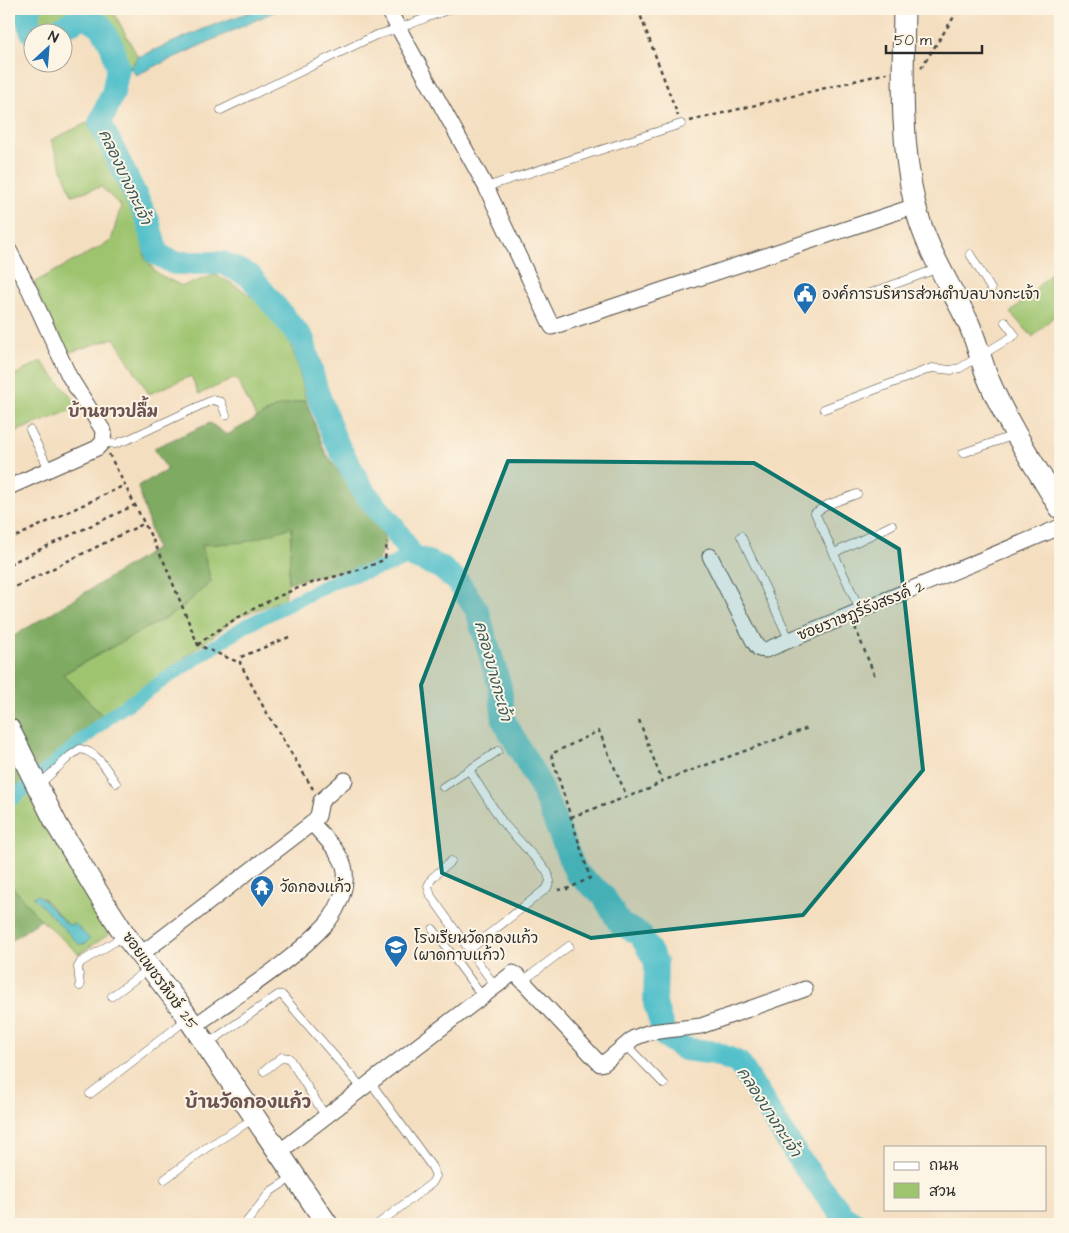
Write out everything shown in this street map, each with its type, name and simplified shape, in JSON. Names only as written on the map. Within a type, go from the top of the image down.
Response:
[{"type":"street","points":[[388,9],[486,187],[552,327],[915,206]]},
{"type":"street","points":[[904,9],[903,69],[906,153],[915,206],[931,253],[972,330],[990,383],[1060,508]]},
{"type":"street","points":[[9,250],[69,376],[104,432],[103,442],[97,448],[9,487]]},
{"type":"street","name":"ซอยราษฎร์รังสรรค์ 2","points":[[710,556],[759,649],[766,650],[1060,527]]},
{"type":"street","name":"ซอยเพชรหึงษ์ 25","points":[[9,729],[75,857],[125,936],[191,1023],[327,1224]]},
{"type":"street","points":[[145,962],[312,822],[318,816],[321,801],[345,780]]},
{"type":"street","points":[[191,1023],[279,964],[327,922],[336,909],[345,885],[344,867],[337,852],[312,822]]},
{"type":"street","points":[[278,1153],[513,974],[523,981],[600,1064],[604,1063],[634,1038],[664,1031],[701,1026],[805,989]]},
{"type":"lane","points":[[221,110],[376,36],[450,9]]},
{"type":"lane","points":[[486,187],[681,124]]},
{"type":"lane","points":[[970,254],[991,289]]},
{"type":"lane","points":[[868,294],[940,268]]},
{"type":"lane","points":[[824,409],[932,368],[951,370],[960,368],[1016,335],[1005,322]]},
{"type":"lane","points":[[103,442],[114,444],[129,439],[212,400],[220,402],[226,415]]},
{"type":"lane","points":[[30,430],[49,469]]},
{"type":"lane","points":[[963,453],[1017,434]]},
{"type":"lane","points":[[855,614],[834,553],[815,513],[827,505],[857,494]]},
{"type":"lane","points":[[834,553],[892,524]]},
{"type":"lane","points":[[741,536],[790,641]]},
{"type":"lane","points":[[38,787],[70,756],[80,749],[88,751],[99,759],[116,783]]},
{"type":"lane","points":[[443,787],[498,751]]},
{"type":"lane","points":[[469,770],[503,823],[547,871],[550,881],[548,888],[469,950]]},
{"type":"lane","points":[[451,861],[432,878],[428,886],[431,896],[495,986]]},
{"type":"lane","points":[[433,929],[482,996]]},
{"type":"lane","points":[[80,986],[78,967],[81,962],[125,936]]},
{"type":"lane","points":[[523,981],[569,946]]},
{"type":"lane","points":[[112,996],[145,962]]},
{"type":"lane","points":[[206,1045],[278,995],[282,995],[367,1086],[432,1167],[436,1176],[432,1183],[378,1224]]},
{"type":"lane","points":[[90,1094],[191,1023]]},
{"type":"lane","points":[[625,1044],[664,1084]]},
{"type":"lane","points":[[264,1070],[282,1057],[289,1058],[326,1117]]},
{"type":"lane","points":[[165,1179],[206,1148],[255,1118]]},
{"type":"lane","points":[[245,1224],[271,1191],[295,1176]]},
{"type":"path","points":[[638,9],[681,124],[903,69],[918,70],[924,65],[960,9]]},
{"type":"path","points":[[103,442],[165,564],[198,645],[240,663]]},
{"type":"path","points":[[9,540],[125,486]]},
{"type":"path","points":[[9,564],[135,504]]},
{"type":"path","points":[[9,590],[144,524]]},
{"type":"path","points":[[198,645],[212,633],[310,583],[369,567],[385,559],[387,542]]},
{"type":"path","points":[[855,614],[876,679]]},
{"type":"path","points":[[289,637],[250,652],[241,657],[240,663],[264,708],[321,801]]},
{"type":"path","points":[[639,720],[662,781]]},
{"type":"path","points":[[571,818],[627,797],[662,781],[808,728]]},
{"type":"path","points":[[567,889],[590,878],[551,754],[597,731],[606,743],[627,797]]},
{"type":"highlighted area","points":[[508,461],[754,463],[899,549],[923,770],[803,915],[591,938],[442,873],[421,685]]},
{"type":"green space","points":[[9,9],[82,9],[59,22],[37,22],[32,14],[17,14],[9,20]]},
{"type":"green space","points":[[86,9],[112,9],[138,57],[130,68],[96,15]]},
{"type":"green space","points":[[87,123],[126,195],[140,227],[145,259],[158,274],[182,286],[215,275],[238,287],[259,303],[277,322],[290,344],[306,400],[276,407],[257,418],[236,378],[199,394],[191,376],[149,394],[114,338],[64,354],[33,283],[111,241],[121,206],[101,187],[72,195],[51,140]]},
{"type":"green space","points":[[1053,272],[1060,280],[1060,310],[1033,337],[1010,313]]},
{"type":"green space","points":[[41,361],[80,407],[9,434],[9,378]]},
{"type":"green space","points":[[306,400],[324,450],[350,488],[383,528],[385,543],[377,563],[288,583],[292,527],[245,542],[202,545],[211,582],[178,611],[63,674],[102,715],[38,771],[9,722],[9,639],[156,549],[138,486],[167,470],[154,448],[210,423],[227,435],[276,407]]},
{"type":"green space","points":[[292,527],[288,583],[284,599],[238,617],[167,671],[102,715],[63,674],[178,611],[211,582],[202,545],[245,542]]},
{"type":"green space","points":[[9,744],[25,783],[9,802]]},
{"type":"green space","points":[[31,792],[114,931],[79,954],[41,920],[9,883],[9,807]],"holes":[[[42,897],[68,925],[75,924],[90,939],[67,932]]]},
{"type":"green space","points":[[9,883],[41,920],[9,942]]},
{"type":"water","points":[[258,9],[280,9],[136,75],[130,68],[138,57],[211,26]]},
{"type":"water","points":[[38,895],[68,925],[75,924],[90,939],[85,944],[79,944],[33,897]]},
{"type":"waterway","name":"คลองบางกะเจ้า","points":[[28,22],[26,15],[30,9]]},
{"type":"waterway","name":"คลองบางกะเจ้า","points":[[72,22],[83,16],[101,26],[112,46],[118,68],[113,93],[100,123],[148,221],[157,254],[174,263],[223,263],[250,276],[303,340],[316,389],[335,440],[364,492],[394,528],[412,556],[440,567],[457,581],[477,610],[500,687],[504,721],[540,785],[576,873],[603,895],[620,924],[640,934],[656,962],[655,1004],[665,1036],[684,1049],[715,1053],[739,1063],[799,1159],[843,1216],[856,1224]]},
{"type":"waterway","points":[[9,802],[113,714],[245,626],[337,580],[393,564],[412,556]]},
{"type":"place","name":"องค์การบริหารส่วนตำบลบางกะเจ้า","points":[[805,315]]},
{"type":"place","name":"วัดกองแก้ว","points":[[262,908]]},
{"type":"place","name":"โรงเรียนวัดกองแก้ว (ผาดกาบแก้ว)","points":[[396,968]]},
{"type":"district","name":"บ้านขาวปลื้ม","points":[[113,412]]},
{"type":"district","name":"บ้านวัดกองแก้ว","points":[[248,1102]]}]
